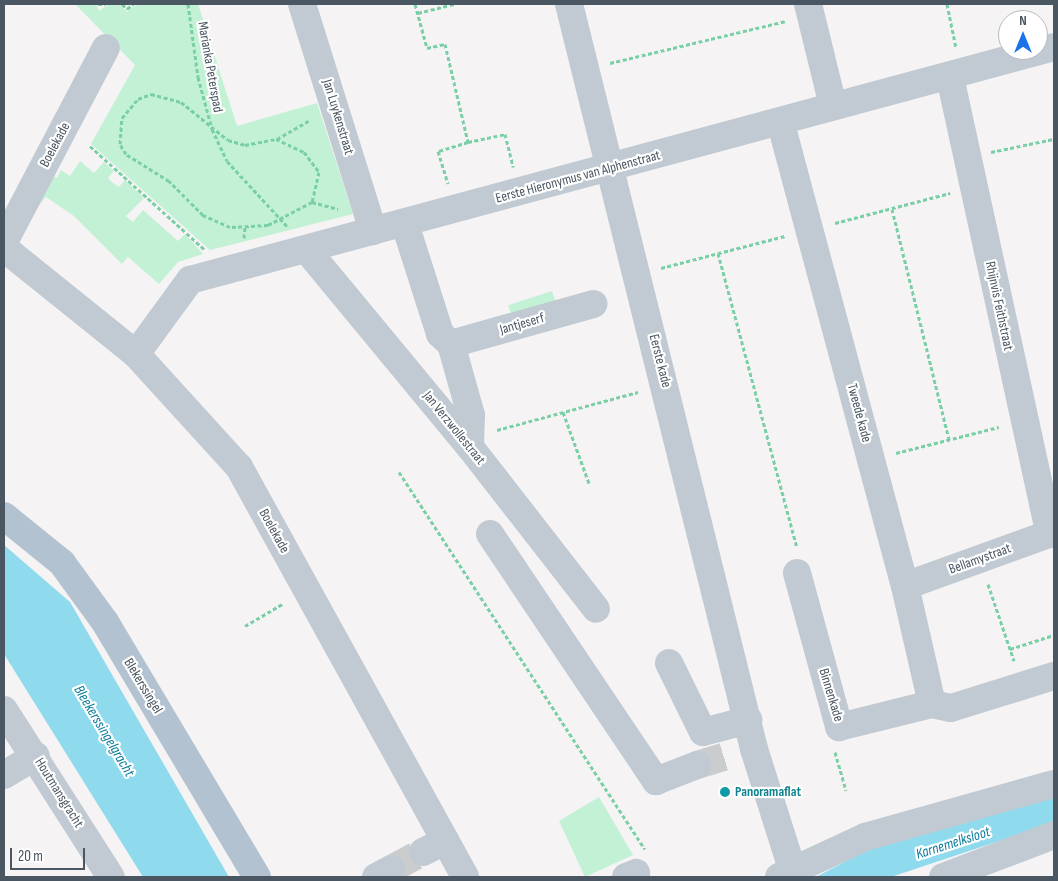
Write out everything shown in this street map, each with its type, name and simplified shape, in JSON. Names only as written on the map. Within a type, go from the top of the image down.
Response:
[{"type":"main road","name":"Blekerssingel","points":[[4,516],[62,563],[105,622],[257,877]]},
{"type":"street","name":"Jan Luykenstraat","points":[[302,4],[373,231]]},
{"type":"street","name":"Eerste kade","points":[[569,4],[609,168],[666,384],[748,720],[744,751],[785,873]]},
{"type":"street","points":[[810,10],[833,106]]},
{"type":"street","name":"Eerste Hieronymus van Alphenstraat","points":[[136,354],[190,280],[781,124],[833,106],[956,75],[1054,47]]},
{"type":"street","name":"Boelekade","points":[[4,242],[106,48]]},
{"type":"street","name":"Rhijnvis Feithstraat","points":[[956,75],[966,158],[1024,421],[1052,533]]},
{"type":"street","name":"Tweede kade","points":[[781,124],[905,586],[932,704]]},
{"type":"street","points":[[405,224],[440,334],[451,344],[471,441]]},
{"type":"street","name":"Boelekade","points":[[4,248],[136,354],[239,467],[306,590],[434,846],[465,877]]},
{"type":"street","name":"Jan Verzwollestraat","points":[[307,250],[471,441],[596,609]]},
{"type":"street","name":"Jantjeserf","points":[[451,344],[593,304]]},
{"type":"street","name":"Bellamystraat","points":[[905,586],[1052,533]]},
{"type":"street","points":[[490,534],[656,781],[697,765]]},
{"type":"street","name":"Binnenkade","points":[[797,573],[839,727],[932,704]]},
{"type":"street","points":[[669,663],[703,732],[748,720]]},
{"type":"street","points":[[932,704],[951,708],[1054,676]]},
{"type":"street","name":"Houtmansgracht","points":[[4,710],[36,756],[111,877]]},
{"type":"street","points":[[4,775],[36,756]]},
{"type":"street","points":[[785,873],[865,837],[1054,784]]},
{"type":"street","points":[[943,877],[1054,835]]},
{"type":"path","points":[[98,4],[105,4]]},
{"type":"path","points":[[122,4],[127,9],[133,4]]},
{"type":"path","name":"Marianka Peterspad","points":[[188,4],[198,77],[212,129],[227,161],[307,250]]},
{"type":"path","points":[[415,4],[427,48],[445,44],[468,142]]},
{"type":"path","points":[[418,13],[454,4]]},
{"type":"path","points":[[947,4],[956,75]]},
{"type":"path","points":[[586,69],[810,10]]},
{"type":"path","points":[[276,139],[314,162],[320,184],[312,202],[282,220],[255,226],[217,223],[169,181],[136,163],[120,144],[122,118],[133,103],[150,94],[181,102],[212,129],[245,145],[276,139],[294,127],[336,112]]},
{"type":"path","points":[[455,211],[438,151],[468,142],[505,134],[519,192]]},
{"type":"path","points":[[966,158],[1054,139]]},
{"type":"path","points":[[90,146],[228,270]]},
{"type":"path","points":[[892,209],[949,440]]},
{"type":"path","points":[[718,253],[802,567],[797,573]]},
{"type":"path","points":[[471,441],[563,412],[666,384]]},
{"type":"path","points":[[563,412],[589,483]]},
{"type":"path","points":[[872,460],[1024,421]]},
{"type":"path","points":[[399,472],[644,846],[652,866],[631,875]]},
{"type":"path","points":[[980,560],[1022,685]]},
{"type":"path","points":[[245,626],[306,590]]},
{"type":"path","points":[[1010,649],[1054,635]]},
{"type":"green space","points":[[75,4],[96,4],[99,11],[108,4],[119,4],[127,12],[137,4],[198,4],[237,126],[317,103],[353,214],[210,250],[91,144],[135,65]]},
{"type":"green space","points":[[80,161],[94,173],[104,162],[114,171],[108,178],[113,183],[119,187],[125,180],[144,198],[126,216],[133,222],[143,210],[178,241],[185,234],[203,254],[178,262],[159,284],[128,257],[122,264],[74,216],[46,197],[25,221],[48,173],[57,178],[61,170],[70,176]]},
{"type":"green space","points":[[552,291],[556,303],[512,318],[508,305]]},
{"type":"green space","points":[[599,797],[633,855],[585,877],[559,821]]},
{"type":"water","name":"Bleekerssingelgracht","points":[[4,545],[70,602],[229,877],[143,877],[4,654]]},
{"type":"water","name":"Karnemelksloot","points":[[1054,795],[1053,823],[891,877],[816,877],[869,849]]},
{"type":"tunnel","points":[[697,765],[734,754]]},
{"type":"tunnel","points":[[391,869],[423,852]]},
{"type":"place","name":"Panoramaflat","points":[[725,792]]}]
